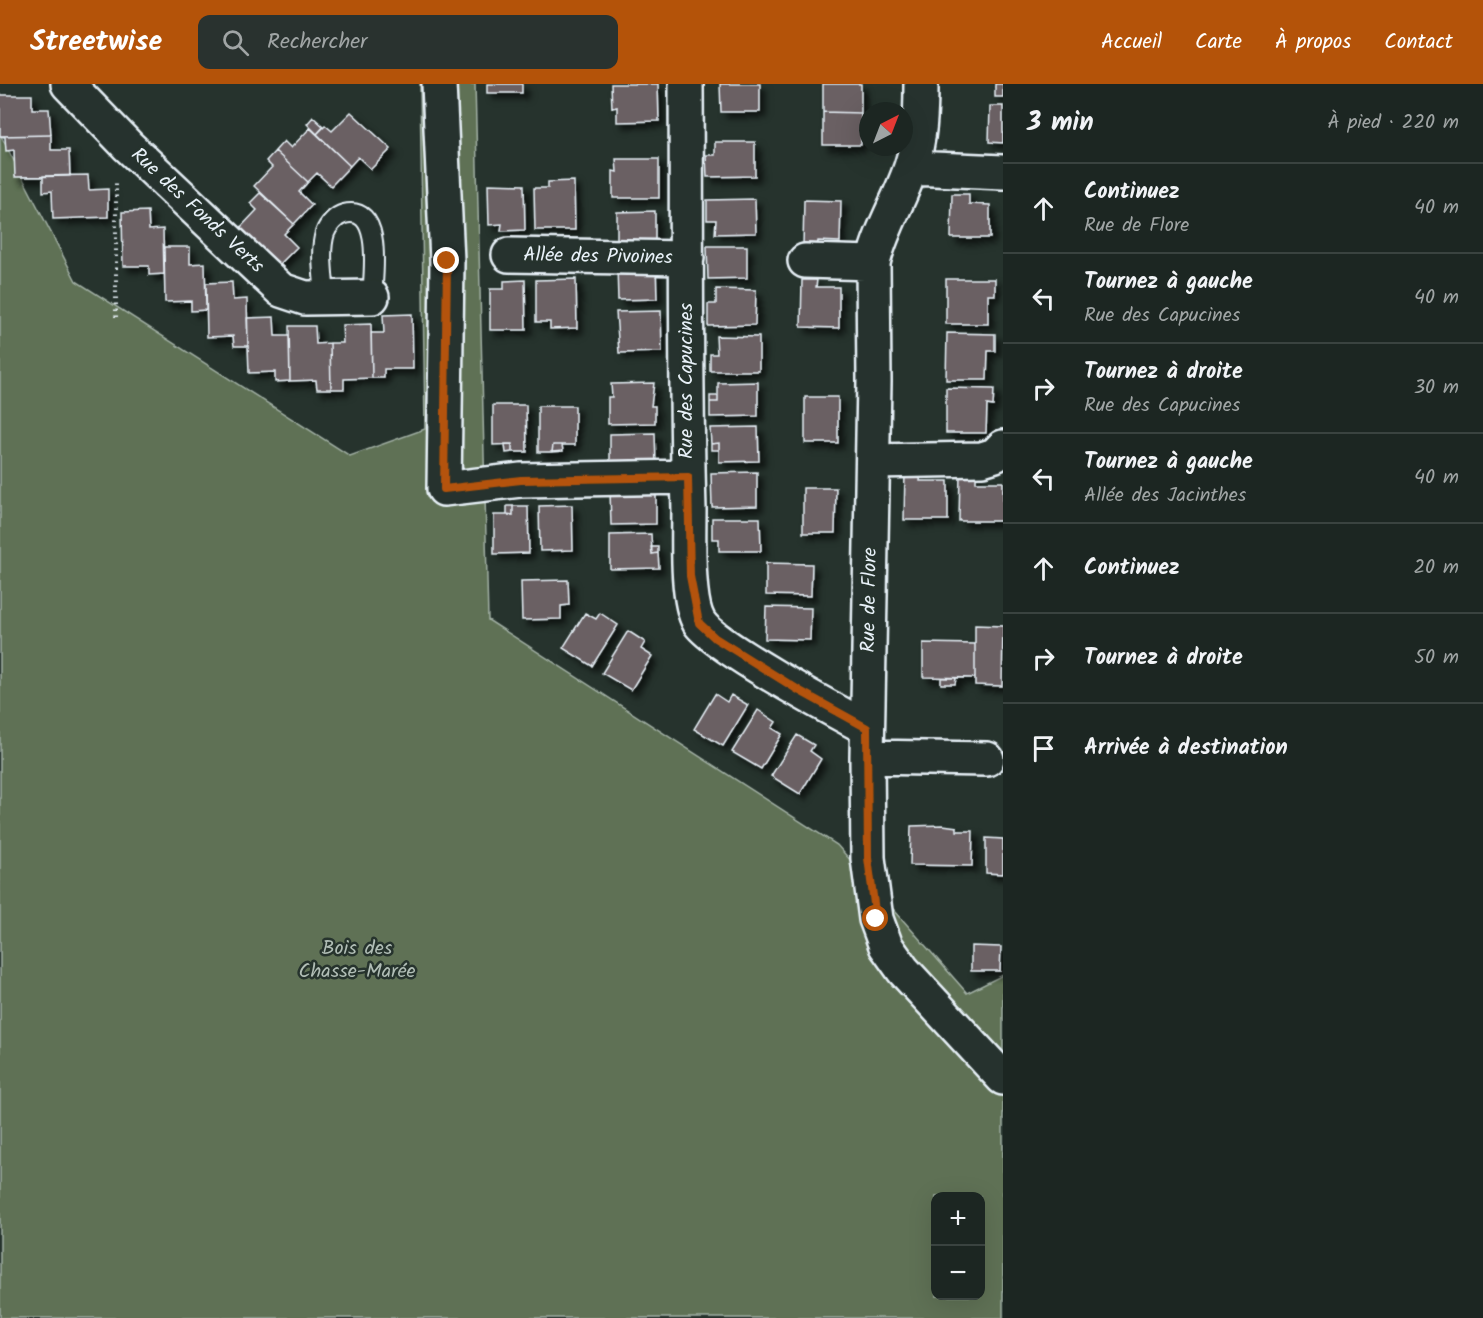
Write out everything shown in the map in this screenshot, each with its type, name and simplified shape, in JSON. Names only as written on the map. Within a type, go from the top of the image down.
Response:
[{"type":"street","points":[[439,84],[447,261],[444,489],[521,480],[688,477]]},
{"type":"street","name":"Rue des Capucines","points":[[686,84],[690,576],[699,623],[715,638],[800,691],[867,743]]},
{"type":"street","name":"Rue de Flore","points":[[921,84],[919,133],[911,168],[877,247],[873,263],[873,461],[867,743],[868,858],[876,919],[886,946],[903,970],[1003,1078]]},
{"type":"street","name":"Rue des Fonds Verts","points":[[83,89],[128,146],[281,290],[305,298],[372,297]]},
{"type":"street","points":[[911,168],[1003,172]]},
{"type":"street","name":"Allée des Pivoines","points":[[509,255],[687,258]]},
{"type":"street","points":[[805,261],[873,263]]},
{"type":"street","points":[[873,461],[982,459],[994,455],[1003,447]]},
{"type":"street","points":[[867,743],[987,759]]},
{"type":"lane","name":"Rue des Fonds Verts","points":[[325,298],[325,232],[340,215],[350,212],[359,215],[368,223],[373,235],[372,297]]},
{"type":"path","points":[[116,317],[116,167],[128,146]]},
{"type":"green space","name":"Bois des Chasse-Marée","points":[[420,84],[475,84],[488,620],[837,845],[967,993],[1003,975],[1003,1318],[0,1318],[0,134],[76,281],[350,456],[425,429]]},
{"type":"building","points":[[487,84],[522,84],[522,93],[487,93]]},
{"type":"building","points":[[611,84],[658,84],[659,121],[617,122],[617,107],[612,108]]},
{"type":"building","points":[[720,84],[760,84],[760,112],[721,112]]},
{"type":"building","points":[[823,84],[861,84],[859,113],[823,112]]},
{"type":"building","points":[[995,84],[1003,84],[1003,97],[995,97]]},
{"type":"building","points":[[0,95],[32,95],[32,109],[49,109],[51,135],[0,136]]},
{"type":"building","points":[[990,106],[1003,106],[1003,143],[989,142]]},
{"type":"building","points":[[351,112],[391,149],[371,169],[358,157],[350,166],[317,134],[325,125],[332,131]]},
{"type":"building","points":[[823,112],[859,113],[859,145],[823,145]]},
{"type":"building","points":[[313,117],[324,127],[317,134],[307,124]]},
{"type":"building","points":[[310,128],[350,166],[331,186],[317,173],[308,182],[275,151],[284,141],[291,148]]},
{"type":"building","points":[[51,135],[51,150],[69,150],[70,176],[15,177],[14,150],[6,151],[5,137],[0,136]]},
{"type":"building","points":[[715,142],[755,142],[755,176],[707,177],[706,155],[715,155]]},
{"type":"building","points":[[275,151],[308,182],[299,192],[312,205],[294,224],[254,186],[272,167],[266,161]]},
{"type":"building","points":[[616,159],[659,159],[659,198],[613,198],[613,171],[617,172]]},
{"type":"building","points":[[88,175],[89,190],[108,189],[108,217],[53,219],[52,191],[43,192],[43,176]]},
{"type":"building","points":[[574,181],[575,230],[535,230],[534,188],[548,188],[548,182]]},
{"type":"building","points":[[488,184],[524,185],[525,230],[501,231],[502,224],[489,225]]},
{"type":"building","points":[[260,193],[294,224],[284,234],[297,247],[278,266],[239,229],[257,210],[250,203]]},
{"type":"building","points":[[952,194],[969,194],[969,204],[990,205],[990,238],[951,238]]},
{"type":"building","points":[[755,199],[756,233],[715,234],[716,220],[707,220],[707,200]]},
{"type":"building","points":[[804,200],[841,201],[840,242],[818,241],[817,247],[803,247]]},
{"type":"building","points":[[148,211],[149,230],[163,229],[164,274],[149,275],[149,266],[123,266],[122,212]]},
{"type":"building","points":[[655,211],[655,243],[617,243],[617,212]]},
{"type":"building","points":[[707,246],[747,246],[747,278],[708,279]]},
{"type":"building","points":[[164,247],[190,247],[190,264],[205,263],[206,310],[191,311],[191,301],[165,302]]},
{"type":"building","points":[[656,265],[657,299],[618,300],[617,266]]},
{"type":"building","points":[[576,279],[577,328],[550,329],[550,322],[536,322],[536,280]]},
{"type":"building","points":[[946,279],[995,279],[995,295],[988,295],[988,324],[946,324]]},
{"type":"building","points":[[525,280],[526,330],[490,330],[490,289],[504,289],[504,281]]},
{"type":"building","points":[[802,280],[817,280],[816,287],[839,287],[839,328],[801,327]]},
{"type":"building","points":[[232,282],[233,300],[247,299],[248,346],[234,346],[233,336],[207,337],[206,283]]},
{"type":"building","points":[[716,289],[756,290],[755,325],[708,326],[708,304],[716,304]]},
{"type":"building","points":[[661,311],[662,352],[619,353],[616,312]]},
{"type":"building","points":[[412,314],[413,369],[384,369],[384,378],[372,378],[371,333],[384,333],[383,315]]},
{"type":"building","points":[[274,317],[275,336],[289,336],[290,381],[275,382],[275,372],[249,373],[247,318]]},
{"type":"building","points":[[371,324],[372,378],[344,379],[344,389],[331,389],[330,343],[343,343],[342,325]]},
{"type":"building","points":[[289,326],[315,326],[316,344],[330,343],[331,389],[317,389],[316,380],[290,381]]},
{"type":"building","points":[[947,333],[995,334],[995,351],[988,351],[987,380],[946,380]]},
{"type":"building","points":[[716,336],[759,337],[759,371],[710,371],[710,354],[717,354]]},
{"type":"building","points":[[758,382],[758,416],[710,417],[710,402],[718,402],[718,383]]},
{"type":"building","points":[[654,383],[651,406],[655,406],[655,423],[608,424],[608,397],[612,397],[611,384]]},
{"type":"building","points":[[946,388],[994,389],[993,406],[987,405],[986,433],[946,433]]},
{"type":"building","points":[[710,396],[718,396],[718,402],[710,402]]},
{"type":"building","points":[[805,397],[838,397],[838,443],[805,443]]},
{"type":"building","points":[[493,405],[526,405],[527,452],[512,452],[512,444],[493,445]]},
{"type":"building","points":[[538,406],[575,406],[575,445],[553,445],[552,452],[538,452]]},
{"type":"building","points":[[758,427],[759,461],[719,462],[719,443],[711,444],[710,428]]},
{"type":"building","points":[[655,433],[656,467],[610,468],[610,434]]},
{"type":"building","points":[[719,443],[719,450],[711,450],[711,444]]},
{"type":"building","points":[[505,444],[512,444],[512,452],[506,453]]},
{"type":"building","points":[[553,445],[562,445],[563,451],[552,452]]},
{"type":"building","points":[[757,472],[757,506],[712,507],[711,473]]},
{"type":"building","points":[[905,472],[921,473],[920,481],[948,481],[948,520],[904,520]]},
{"type":"building","points":[[960,474],[976,474],[976,482],[1003,482],[1003,521],[959,521]]},
{"type":"building","points":[[803,488],[836,488],[835,533],[803,533]]},
{"type":"building","points":[[656,490],[656,524],[611,525],[610,491]]},
{"type":"building","points":[[572,505],[573,550],[540,551],[539,506]]},
{"type":"building","points":[[507,506],[513,506],[513,515],[507,514]]},
{"type":"building","points":[[513,506],[528,506],[529,553],[494,554],[494,515],[513,515]]},
{"type":"building","points":[[712,518],[760,518],[761,551],[719,551],[719,539],[712,539]]},
{"type":"building","points":[[651,534],[652,554],[658,553],[659,568],[610,569],[610,535]]},
{"type":"building","points":[[651,547],[658,547],[658,553],[652,554]]},
{"type":"building","points":[[766,563],[812,564],[811,596],[766,595]]},
{"type":"building","points":[[568,580],[569,605],[561,606],[561,619],[522,620],[521,581]]},
{"type":"building","points":[[766,607],[811,608],[810,640],[765,639]]},
{"type":"building","points":[[585,613],[596,619],[600,613],[618,625],[592,666],[563,648]]},
{"type":"building","points":[[975,625],[1003,626],[1002,686],[975,685]]},
{"type":"building","points":[[628,631],[645,642],[641,649],[652,656],[631,690],[602,673]]},
{"type":"building","points":[[923,643],[975,644],[975,678],[923,677]]},
{"type":"building","points":[[941,678],[956,678],[955,684],[941,684]]},
{"type":"building","points":[[715,694],[727,702],[731,695],[748,705],[723,746],[694,729]]},
{"type":"building","points":[[758,710],[776,722],[772,728],[782,734],[761,769],[732,752]]},
{"type":"building","points":[[797,735],[814,745],[810,751],[821,759],[800,794],[771,776]]},
{"type":"building","points":[[911,826],[957,827],[957,831],[973,831],[972,866],[910,865]]},
{"type":"building","points":[[986,838],[1003,839],[1003,874],[986,873]]},
{"type":"building","points":[[971,946],[1001,947],[1000,971],[971,971]]},
{"type":"route","points":[[447,261],[444,489],[521,480],[688,477],[690,576],[699,623],[715,638],[800,691],[867,728],[868,858],[876,919]]}]
